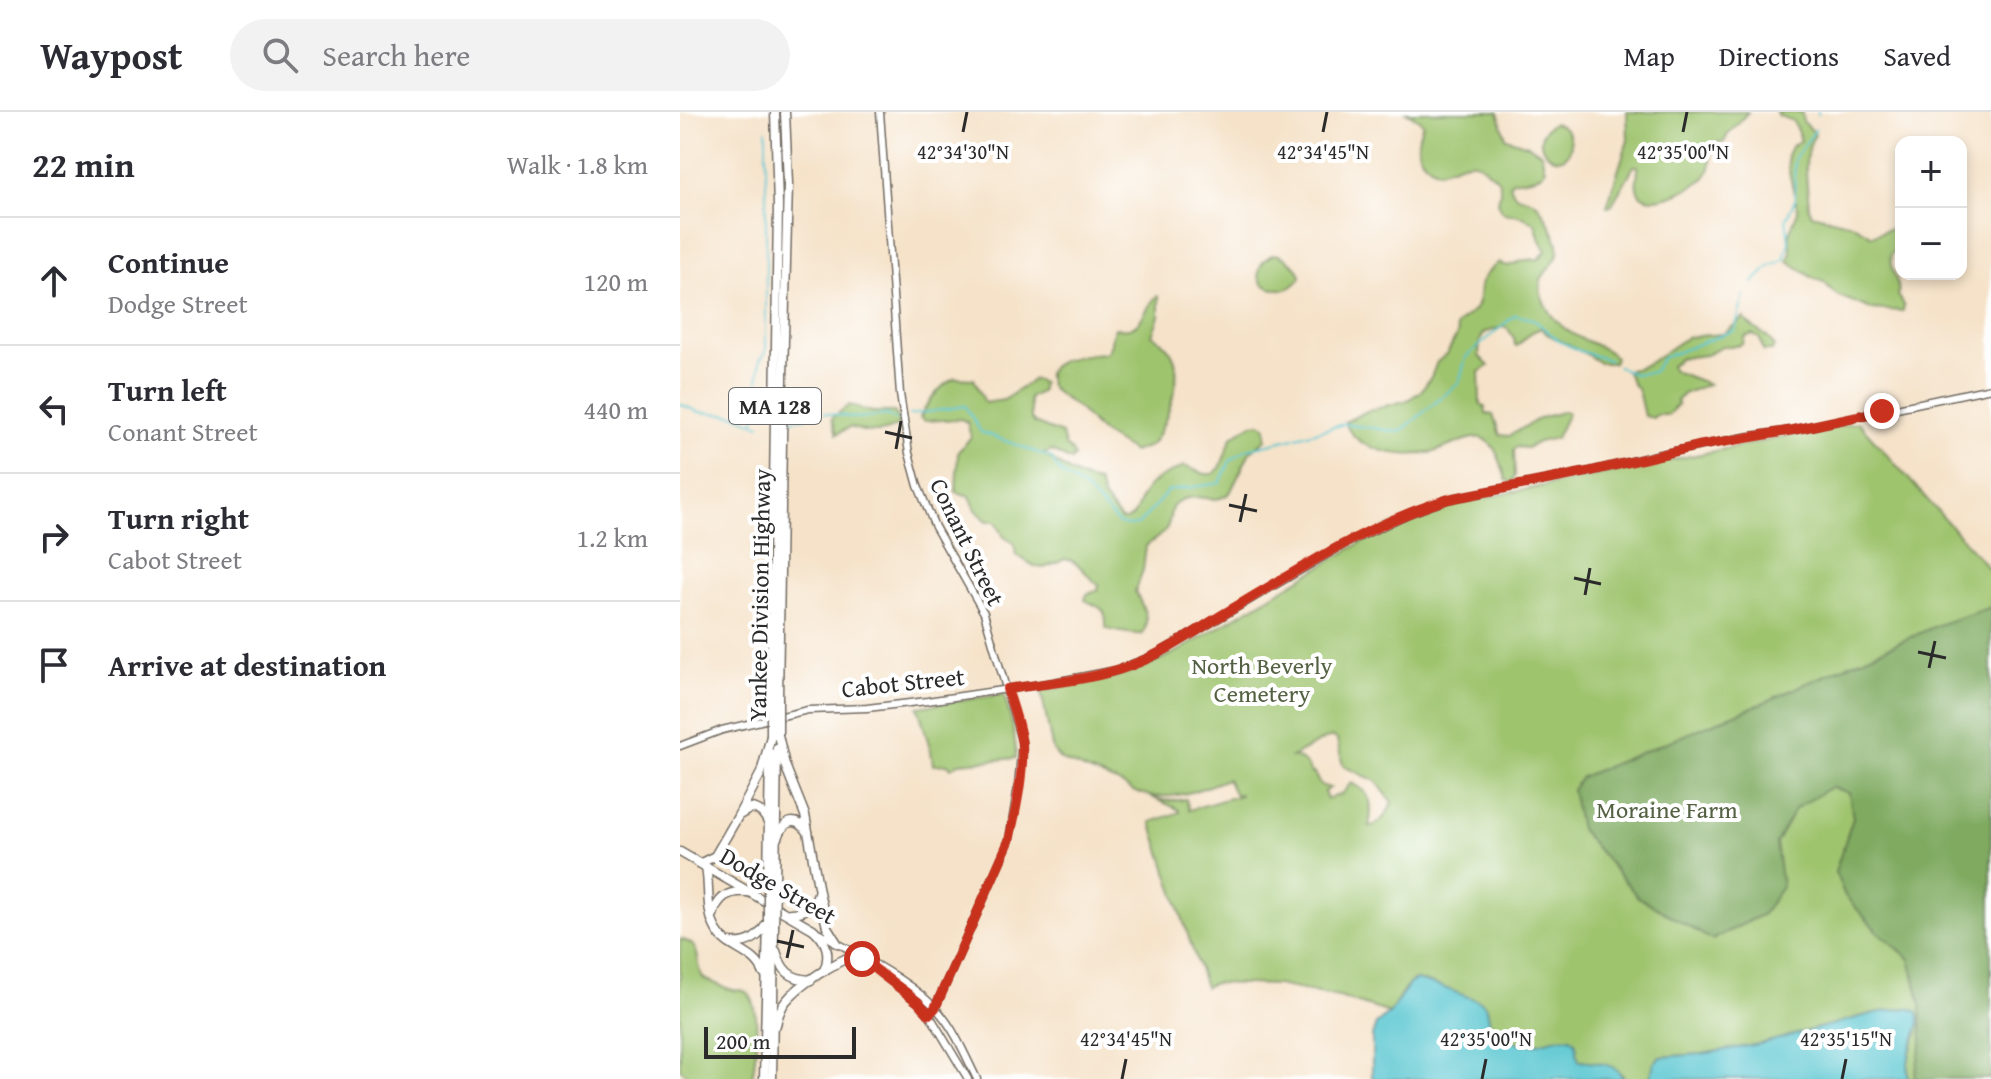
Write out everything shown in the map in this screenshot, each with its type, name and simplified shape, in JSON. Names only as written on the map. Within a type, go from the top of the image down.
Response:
[{"type":"highway","name":"Yankee Division Highway","points":[[775,112],[778,206],[775,699]]},
{"type":"highway","name":"Yankee Division Highway","points":[[764,1079],[771,924],[769,828],[788,184],[785,112]]},
{"type":"highway","name":"Yankee Division Highway","points":[[772,884],[776,850],[774,736]]},
{"type":"highway","points":[[766,997],[760,965],[720,936],[712,919],[704,865],[719,851],[737,818],[761,773],[774,736]]},
{"type":"highway","points":[[774,736],[803,809],[827,927],[837,943]]},
{"type":"highway","points":[[737,818],[747,809],[755,809],[765,817],[769,828]]},
{"type":"highway","points":[[776,850],[780,831],[786,824],[799,823],[808,833]]},
{"type":"highway","points":[[719,851],[718,868],[725,877]]},
{"type":"highway","name":"Dodge Street","points":[[680,852],[813,929]]},
{"type":"highway","points":[[712,919],[722,897],[739,891],[753,893]]},
{"type":"highway","points":[[787,913],[807,909],[819,892]]},
{"type":"highway","name":"Yankee Division Highway","points":[[771,924],[774,944],[772,1079]]},
{"type":"highway","points":[[729,943],[752,940],[771,924]]},
{"type":"highway","points":[[813,929],[823,938],[827,948],[828,959],[824,971]]},
{"type":"highway","points":[[774,944],[781,965],[788,974],[794,978],[812,980]]},
{"type":"highway","points":[[773,1053],[777,1021],[782,1007],[791,996],[824,971],[856,954]]},
{"type":"main road","name":"Conant Street","points":[[880,112],[900,394],[909,453],[919,490],[935,527],[981,607],[1020,730],[1022,752],[1009,841],[935,1008],[929,1014]]},
{"type":"main road","name":"Cabot Street","points":[[680,746],[722,730],[808,710],[877,707],[1104,673],[1148,659],[1334,550],[1436,503],[1991,388]]},
{"type":"main road","name":"Dodge Street","points":[[813,929],[899,979],[935,1008],[948,1023],[977,1079]]},
{"type":"main road","name":"Dodge Street","points":[[856,954],[929,1014],[968,1079]]},
{"type":"green space","points":[[1406,112],[1498,112],[1506,138],[1541,153],[1545,170],[1538,176],[1510,184],[1514,194],[1537,204],[1558,248],[1557,256],[1542,277],[1542,297],[1550,313],[1562,326],[1615,357],[1613,363],[1600,363],[1541,328],[1517,346],[1507,328],[1484,333],[1479,356],[1489,366],[1479,372],[1480,403],[1485,407],[1486,414],[1493,415],[1500,435],[1509,436],[1540,418],[1565,411],[1568,413],[1556,438],[1514,449],[1515,476],[1512,483],[1506,480],[1495,450],[1482,438],[1464,440],[1422,454],[1396,453],[1370,447],[1351,432],[1345,422],[1367,411],[1408,400],[1421,391],[1437,362],[1447,354],[1458,333],[1456,327],[1477,306],[1486,274],[1498,263],[1508,266],[1539,259],[1546,251],[1535,223],[1501,210],[1498,204],[1499,182],[1480,164],[1464,163],[1438,171],[1430,167],[1418,151],[1423,124]]},
{"type":"green space","points":[[1627,112],[1748,112],[1724,142],[1714,143],[1710,169],[1701,181],[1672,196],[1651,199],[1643,197],[1638,191],[1638,166],[1634,166],[1611,206],[1607,206],[1628,140]]},
{"type":"green space","points":[[1776,112],[1802,112],[1803,122],[1815,135],[1806,161],[1811,214],[1852,224],[1872,236],[1895,226],[1895,252],[1891,254],[1891,260],[1903,311],[1871,309],[1839,296],[1824,282],[1788,261],[1791,252],[1789,234],[1798,211],[1787,155],[1791,147],[1801,140],[1793,121]]},
{"type":"green space","points":[[1553,123],[1564,127],[1571,145],[1564,157],[1558,159],[1551,157],[1542,146],[1544,131]]},
{"type":"green space","points":[[1275,254],[1291,263],[1300,274],[1301,278],[1287,289],[1270,288],[1260,280],[1263,262]]},
{"type":"green space","points":[[1157,296],[1159,316],[1152,335],[1173,356],[1176,365],[1175,388],[1164,423],[1154,441],[1150,446],[1133,452],[1102,432],[1056,392],[1048,376],[1051,368],[1068,359],[1106,353],[1115,328],[1134,326]]},
{"type":"green space","points":[[1744,318],[1770,340],[1774,346],[1772,351],[1763,351],[1760,339],[1753,334],[1744,337],[1743,343],[1737,346],[1722,346],[1706,355],[1680,358],[1671,366],[1674,371],[1708,384],[1683,394],[1668,415],[1644,416],[1638,390],[1626,370],[1649,363],[1687,337],[1723,334]]},
{"type":"green space","points":[[955,378],[974,379],[985,403],[1004,400],[1034,379],[1042,383],[1041,392],[1029,399],[1031,418],[1034,423],[1062,434],[1065,446],[1074,457],[1071,461],[1052,451],[1044,454],[1077,475],[1098,482],[1104,499],[1121,520],[1134,514],[1142,495],[1158,479],[1184,466],[1213,474],[1220,468],[1232,437],[1252,424],[1261,423],[1266,427],[1266,439],[1250,452],[1226,496],[1215,499],[1191,497],[1178,502],[1172,508],[1166,529],[1146,546],[1143,570],[1135,591],[1146,617],[1143,634],[1106,628],[1103,612],[1085,600],[1087,594],[1098,590],[1099,585],[1079,566],[1065,559],[1039,568],[1016,555],[1014,543],[1004,537],[996,521],[987,521],[976,510],[970,496],[956,492],[958,452],[971,437],[967,422],[961,419],[925,421],[920,418],[934,395]]},
{"type":"green space","points":[[849,405],[872,412],[894,412],[899,424],[881,432],[850,427],[837,434],[832,418]]},
{"type":"green space","name":"Moraine Farm","points":[[1858,422],[1991,571],[1991,1079],[1908,1079],[1909,1055],[1918,1033],[1908,1008],[1875,1013],[1760,1044],[1702,1054],[1660,1057],[1654,1063],[1650,1079],[1623,1079],[1623,1075],[1606,1065],[1579,1061],[1575,1042],[1570,1040],[1531,1043],[1501,1037],[1491,1031],[1487,1008],[1450,990],[1420,981],[1410,983],[1390,1013],[1339,997],[1277,985],[1214,983],[1205,987],[1151,822],[1180,812],[1153,798],[1186,799],[1189,810],[1240,794],[1235,795],[1227,779],[1180,795],[1149,796],[1061,760],[1053,751],[1041,691],[1109,679],[1149,665],[1180,650],[1384,529],[1440,507]],"holes":[[[1334,737],[1343,766],[1376,781],[1392,802],[1384,818],[1374,825],[1369,827],[1371,807],[1364,791],[1351,783],[1342,794],[1327,799],[1324,792],[1330,788],[1320,785],[1304,762],[1291,757]]]},
{"type":"green space","points":[[1991,607],[1991,1079],[1914,1079],[1922,1042],[1921,1004],[1910,959],[1878,932],[1845,896],[1835,872],[1853,818],[1849,793],[1831,787],[1795,809],[1776,843],[1782,887],[1763,914],[1712,940],[1638,897],[1580,829],[1572,790],[1581,777],[1760,704],[1938,625]]},
{"type":"green space","points":[[1004,694],[1014,734],[1016,758],[959,763],[951,768],[948,764],[933,765],[918,707]]},
{"type":"green space","points":[[680,939],[695,949],[703,978],[744,991],[751,998],[756,1019],[752,1079],[693,1079],[680,1069]]},
{"type":"water","points":[[1416,980],[1482,1002],[1487,1008],[1491,1031],[1500,1037],[1528,1044],[1572,1039],[1579,1061],[1611,1066],[1623,1079],[1372,1079],[1372,1036],[1376,1024],[1390,1013],[1410,983]]},
{"type":"water","points":[[1908,1008],[1917,1011],[1919,1022],[1909,1054],[1908,1079],[1650,1079],[1654,1063],[1660,1057],[1702,1054],[1760,1044],[1875,1013]]},
{"type":"waterway","points":[[1753,283],[1769,267],[1784,260],[1789,242],[1786,219],[1795,200],[1794,159],[1816,129]]},
{"type":"waterway","points":[[755,423],[760,360],[766,352],[766,131]]},
{"type":"waterway","points":[[1617,366],[1634,374],[1653,372],[1662,358],[1735,330],[1744,295]]},
{"type":"waterway","points":[[909,415],[965,406],[981,432],[1052,458],[1066,477],[1083,487],[1119,524],[1128,526],[1138,525],[1168,491],[1220,483],[1230,461],[1247,449],[1344,424],[1400,432],[1459,383],[1466,357],[1515,315],[1533,319],[1559,341],[1609,360]]},
{"type":"waterway","points":[[680,404],[699,412],[734,415],[760,425]]},
{"type":"waterway","points":[[825,413],[858,418],[887,415],[896,420]]},
{"type":"waterway","points":[[792,420],[808,417]]},
{"type":"route","points":[[862,959],[929,1014],[935,1008],[1009,841],[1022,743],[1007,689],[1104,673],[1148,659],[1324,556],[1430,505],[1656,455],[1882,411]]},
{"type":"park label","name":"North Beverly Cemetery","points":[[1262,680]]}]
